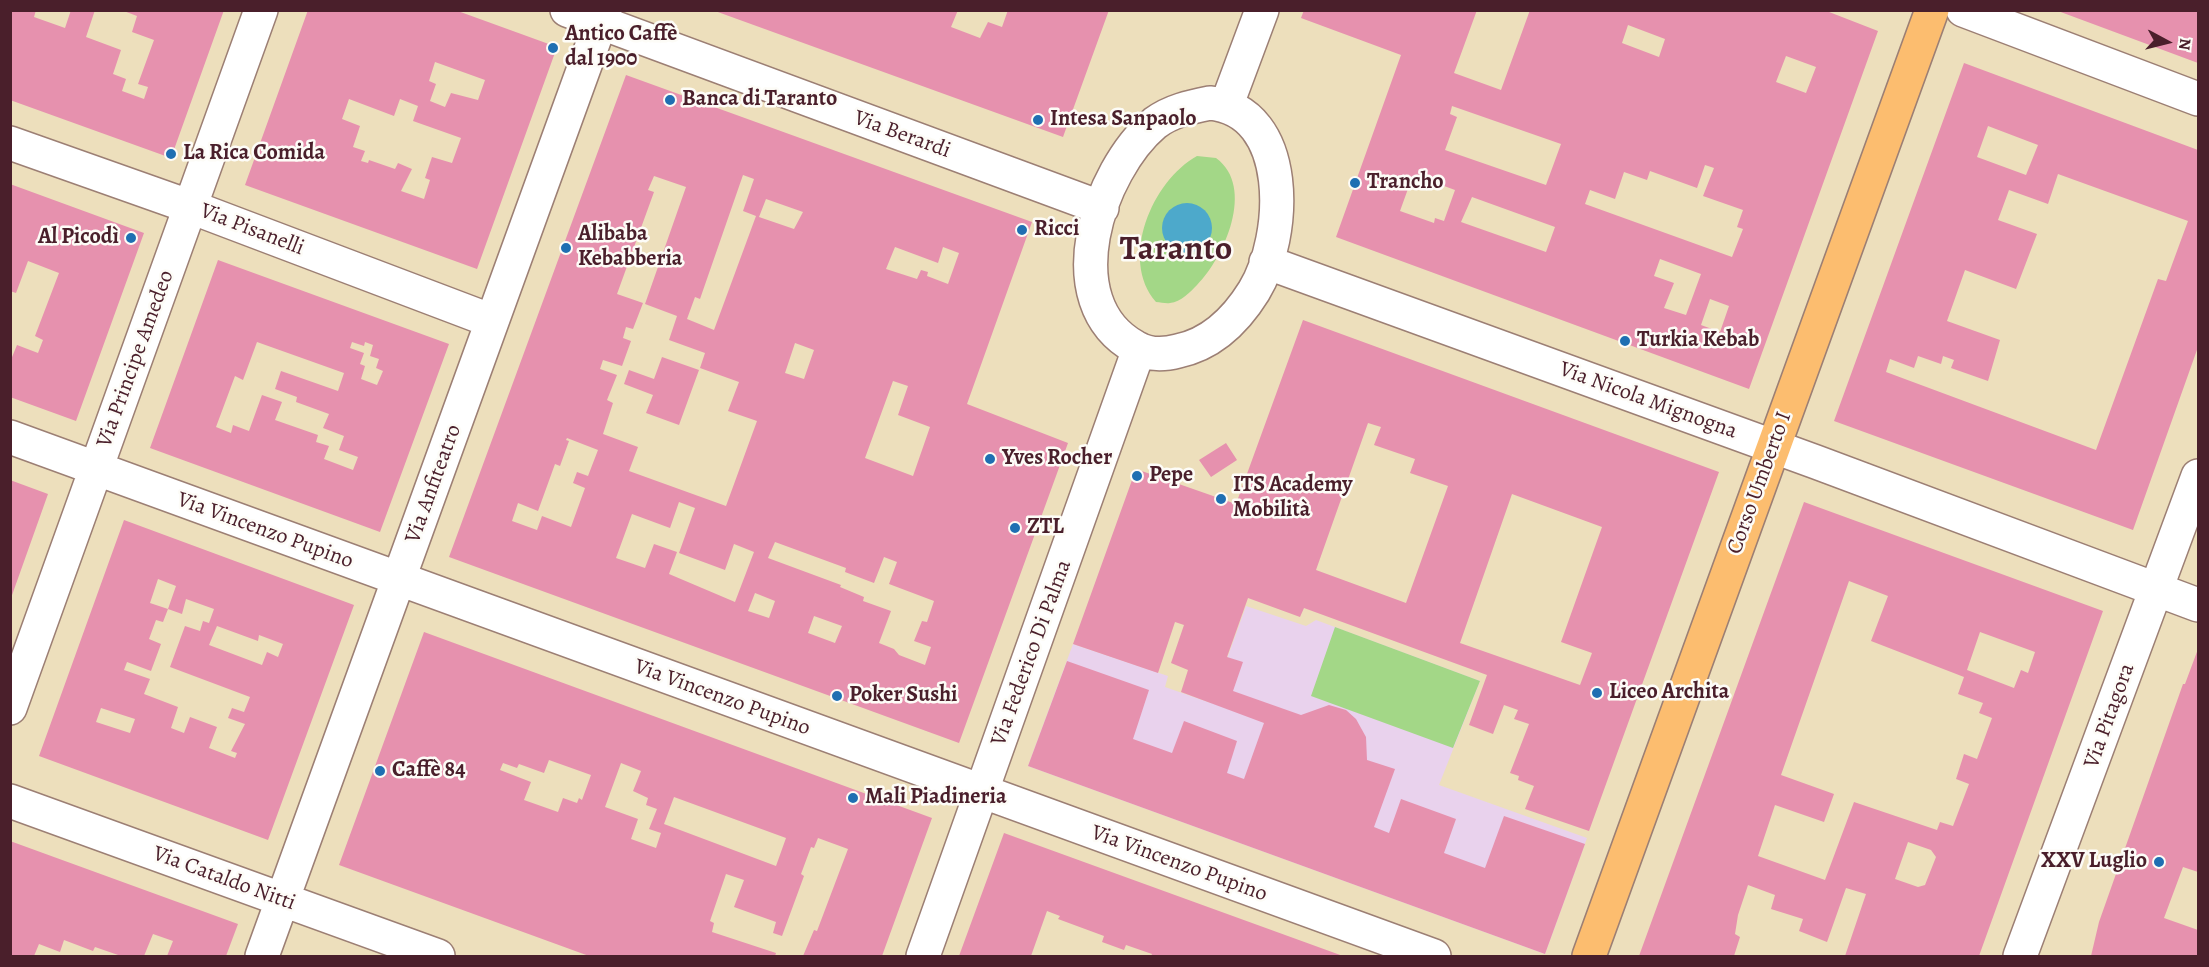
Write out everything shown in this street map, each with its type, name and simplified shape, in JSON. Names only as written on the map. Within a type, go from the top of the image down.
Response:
[{"type":"main road","name":"Corso Umberto I","points":[[1589,957],[1932,10]]},
{"type":"street","name":"Via Principe Amedeo","points":[[10,708],[261,10]]},
{"type":"street","name":"Via Berardi","points":[[567,10],[603,17],[1102,208]]},
{"type":"street","points":[[1227,104],[1262,10]]},
{"type":"street","points":[[1963,10],[2199,99]]},
{"type":"street","name":"Via Anfiteatro","points":[[262,957],[603,17]]},
{"type":"street","points":[[1209,102],[1227,104],[1249,120],[1267,145],[1277,180],[1277,212],[1266,262],[1255,290],[1217,335],[1191,349],[1162,355],[1138,349],[1118,338],[1101,314],[1092,287],[1090,259],[1095,228],[1102,208],[1112,177],[1132,148],[1156,123],[1182,108],[1209,102]]},
{"type":"street","name":"Via Pisanelli","points":[[10,143],[191,207],[492,321]]},
{"type":"street","name":"Via Nicola Mignogna","points":[[1266,262],[2199,605]]},
{"type":"street","name":"Via Federico Di Palma","points":[[923,957],[983,793],[1138,349]]},
{"type":"street","name":"Via Vincenzo Pupino","points":[[10,437],[1434,957]]},
{"type":"street","name":"Via Pitagora","points":[[2020,957],[2199,476]]},
{"type":"street","name":"Via Cataldo Nitti","points":[[10,801],[438,957]]},
{"type":"shaded area","points":[[1246,606],[1306,626],[1316,620],[1480,681],[1439,785],[1587,838],[1545,954],[1028,766],[1073,644],[1168,676],[1165,687],[1211,703]]},
{"type":"green space","points":[[1197,156],[1216,158],[1228,171],[1234,186],[1235,204],[1232,222],[1217,258],[1197,285],[1178,301],[1156,302],[1145,284],[1140,265],[1141,244],[1146,222],[1154,202],[1166,183]]},
{"type":"green space","points":[[1335,627],[1480,681],[1453,748],[1311,696]]},
{"type":"water","points":[[1187,203],[1205,210],[1212,228],[1205,246],[1187,253],[1169,246],[1162,228],[1169,210]]},
{"type":"building","points":[[10,10],[36,10],[34,17],[65,28],[71,10],[95,10],[86,37],[121,50],[113,74],[126,79],[122,91],[144,99],[148,87],[138,84],[154,40],[132,32],[137,16],[121,10],[224,10],[171,158],[10,100]]},
{"type":"building","points":[[308,10],[455,10],[557,47],[477,269],[245,185]],"holes":[[[435,62],[485,80],[478,100],[451,93],[445,107],[430,101],[436,84],[429,81]],[[349,99],[394,116],[400,99],[418,106],[413,121],[461,138],[452,163],[432,157],[425,178],[430,180],[424,199],[401,191],[412,169],[398,163],[395,169],[369,160],[368,163],[361,161],[365,151],[353,147],[360,126],[342,119]]]},
{"type":"building","points":[[958,10],[951,27],[980,38],[988,22],[1002,27],[1008,10],[1109,10],[1063,137],[715,11]]},
{"type":"building","points":[[1304,10],[1477,10],[1454,73],[1501,90],[1530,10],[1824,10],[1878,31],[1749,389],[1336,237],[1401,55],[1301,18]],"holes":[[[1628,25],[1665,39],[1659,57],[1622,43]],[[1786,56],[1816,67],[1806,93],[1776,82]],[[1452,106],[1561,144],[1546,185],[1445,150],[1457,117],[1450,114]],[[1705,165],[1714,168],[1703,196],[1743,210],[1737,227],[1743,229],[1732,257],[1585,204],[1590,190],[1615,199],[1624,172],[1647,180],[1650,171],[1697,188]],[[1425,179],[1455,190],[1444,221],[1435,218],[1434,223],[1400,211],[1409,186],[1421,190]],[[1472,197],[1555,227],[1546,252],[1461,222]],[[1660,259],[1701,274],[1686,315],[1664,308],[1674,283],[1654,276]],[[1710,299],[1729,306],[1720,332],[1701,325]]]},
{"type":"building","points":[[2058,10],[2198,10],[2198,63],[2058,11]]},
{"type":"building","points":[[1964,63],[2198,150],[2198,347],[2133,530],[1834,421]],"holes":[[[1988,126],[2038,145],[2026,175],[1977,157]],[[2058,174],[2188,221],[2166,281],[2158,279],[2096,450],[1886,372],[1890,359],[1914,368],[1918,356],[1941,364],[1943,356],[1954,360],[1951,368],[1988,381],[2000,340],[1947,321],[1965,270],[2016,289],[2037,234],[1998,220],[2009,190],[2048,204]]]},
{"type":"building","points":[[626,75],[1032,222],[967,404],[1068,443],[959,743],[449,557]],"holes":[[[743,175],[754,179],[743,211],[756,216],[714,330],[687,319],[695,297],[700,299]],[[654,176],[686,187],[645,304],[677,316],[669,340],[705,353],[700,368],[739,382],[728,411],[757,421],[726,506],[629,471],[638,447],[603,434],[613,403],[607,400],[617,375],[600,369],[603,360],[622,366],[631,341],[623,338],[626,327],[633,329],[643,303],[617,294],[654,192],[648,190]],[[766,199],[803,212],[794,229],[759,217]],[[895,247],[938,263],[943,247],[959,253],[948,284],[927,276],[928,272],[921,270],[917,279],[886,269]],[[795,343],[814,350],[804,379],[785,373]],[[893,381],[908,386],[898,415],[930,427],[913,476],[865,458]],[[567,438],[598,450],[588,476],[577,472],[573,483],[585,488],[571,527],[542,516],[537,530],[512,521],[518,503],[538,511],[555,464],[560,466],[569,441],[566,440]],[[679,502],[695,508],[679,553],[725,570],[734,544],[754,552],[735,602],[669,574],[677,552],[654,544],[645,568],[616,558],[632,514],[670,528]],[[775,542],[846,568],[845,572],[874,583],[884,557],[897,562],[889,584],[934,601],[927,622],[922,621],[914,641],[931,647],[925,665],[899,655],[894,649],[879,643],[891,611],[863,601],[864,597],[840,587],[841,585],[768,558]],[[755,593],[775,601],[769,618],[748,611]],[[814,616],[842,626],[835,643],[808,633]]]},
{"type":"building","points":[[10,184],[144,233],[76,421],[10,397],[10,362],[17,345],[38,353],[43,340],[35,336],[59,273],[28,261],[16,293],[10,291]]},
{"type":"building","points":[[218,260],[449,344],[380,532],[150,448]],"holes":[[[257,342],[344,373],[338,391],[281,371],[275,389],[297,397],[296,402],[329,414],[323,428],[344,436],[339,450],[358,457],[353,470],[324,459],[329,446],[316,442],[318,435],[275,420],[282,402],[262,395],[249,431],[233,425],[231,433],[216,427],[235,376],[243,380]],[[352,342],[364,346],[365,342],[373,345],[370,356],[379,359],[376,368],[383,371],[377,385],[361,379],[365,366],[360,364],[364,353],[350,348]]]},
{"type":"building","points":[[1303,320],[1719,472],[1589,831],[1525,809],[1534,786],[1518,780],[1519,776],[1510,773],[1529,724],[1514,719],[1518,710],[1504,705],[1493,734],[1469,725],[1487,675],[1304,608],[1300,617],[1248,598],[1227,657],[1243,662],[1233,691],[1301,715],[1329,705],[1346,710],[1356,719],[1366,737],[1367,760],[1395,769],[1374,827],[1389,833],[1401,799],[1456,819],[1444,853],[1485,868],[1504,816],[1585,844],[1545,954],[1028,766],[1067,661],[1149,690],[1133,739],[1172,753],[1184,721],[1237,741],[1227,773],[1244,779],[1264,723],[1181,692],[1188,670],[1171,663],[1184,625],[1175,622],[1158,673],[1073,644],[1136,469],[1236,504]],"holes":[[[1368,423],[1381,427],[1374,445],[1415,459],[1410,473],[1448,486],[1406,603],[1316,570]],[[1512,494],[1602,527],[1561,642],[1592,653],[1580,685],[1460,643]]]},
{"type":"building","points":[[662,357],[699,370],[679,425],[646,413],[653,395],[624,384],[629,370],[654,379]]},
{"type":"building","points":[[1226,443],[1237,460],[1211,477],[1199,460]]},
{"type":"building","points":[[10,480],[48,494],[11,598],[10,598]]},
{"type":"building","points":[[1804,502],[2103,611],[1979,956],[1845,956],[1866,894],[1846,888],[1827,942],[1799,931],[1803,919],[1771,909],[1775,895],[1748,885],[1738,915],[1735,934],[1740,937],[1734,956],[1639,956]],"holes":[[[1849,581],[1888,596],[1871,641],[1964,677],[1958,694],[1983,703],[1979,713],[1992,718],[1977,759],[1964,754],[1956,779],[1969,784],[1953,826],[1940,822],[1937,830],[1854,802],[1825,880],[1758,856],[1775,805],[1824,822],[1834,794],[1781,775]],[[1980,632],[2035,652],[2028,673],[2021,670],[2014,688],[1967,670]],[[1908,842],[1931,850],[1936,857],[1925,885],[1918,887],[1895,879]]]},
{"type":"building","points":[[124,520],[354,605],[268,840],[39,756]],"holes":[[[158,579],[176,586],[168,609],[150,603]],[[186,599],[214,609],[209,623],[203,621],[200,631],[185,626],[170,667],[250,697],[244,712],[232,708],[228,718],[245,724],[231,751],[237,753],[235,758],[209,748],[217,727],[190,717],[184,733],[171,728],[178,707],[144,694],[150,679],[124,670],[127,662],[151,671],[161,644],[149,639],[156,620],[163,622],[168,609],[182,614]],[[217,626],[258,641],[259,635],[283,644],[278,657],[267,652],[262,665],[209,645]],[[101,708],[135,719],[130,733],[96,722]]]},
{"type":"building","points":[[424,632],[932,818],[882,956],[803,956],[814,930],[817,931],[848,849],[818,838],[814,848],[811,847],[801,874],[804,876],[782,936],[773,933],[776,922],[734,907],[744,880],[726,874],[710,921],[714,923],[712,932],[776,953],[775,956],[589,956],[339,865]],"holes":[[[549,760],[591,775],[582,800],[579,798],[577,803],[563,798],[558,812],[524,800],[531,782],[500,770],[503,763],[517,768],[519,764],[544,773]],[[621,763],[641,771],[633,791],[648,798],[646,805],[657,809],[649,829],[661,833],[656,848],[631,839],[638,819],[605,807]],[[674,797],[786,838],[776,866],[664,824]]]},
{"type":"building","name":"XXV Luglio","points":[[2198,649],[2198,872],[2183,867],[2164,918],[2198,930],[2198,956],[2091,956],[2099,922],[2183,684],[2185,684]]},
{"type":"building","points":[[1004,833],[1343,956],[1151,956],[1152,954],[1126,945],[1124,950],[1102,942],[1104,936],[1058,919],[1060,916],[1047,911],[1031,956],[959,956]]},
{"type":"building","points":[[10,841],[238,924],[226,956],[167,956],[173,941],[153,934],[144,956],[121,956],[95,947],[93,951],[64,940],[60,952],[39,944],[34,956],[10,956]]},
{"type":"place","name":"Antico Caffè dal 1900","points":[[553,48]]},
{"type":"place","name":"Banca di Taranto","points":[[670,100]]},
{"type":"place","name":"Intesa Sanpaolo","points":[[1038,120]]},
{"type":"place","name":"La Rica Comida","points":[[171,154]]},
{"type":"place","name":"Trancho","points":[[1355,183]]},
{"type":"place","name":"Ricci","points":[[1022,230]]},
{"type":"place","name":"Al Picodì","points":[[131,238]]},
{"type":"place","name":"Alibaba Kebabberia","points":[[566,248]]},
{"type":"place","name":"Turkia Kebab","points":[[1625,341]]},
{"type":"place","name":"Yves Rocher","points":[[990,459]]},
{"type":"place","name":"Pepe","points":[[1137,476]]},
{"type":"place","name":"ITS Academy Mobilità","points":[[1221,499]]},
{"type":"place","name":"ZTL","points":[[1015,528]]},
{"type":"place","name":"Liceo Archita","points":[[1597,693]]},
{"type":"place","name":"Poker Sushi","points":[[837,696]]},
{"type":"place","name":"Caffè 84","points":[[380,771]]},
{"type":"place","name":"Mali Piadineria","points":[[853,798]]},
{"type":"place","name":"XXV Luglio","points":[[2159,862]]},
{"type":"district","name":"Taranto","points":[[1176,251]]}]
